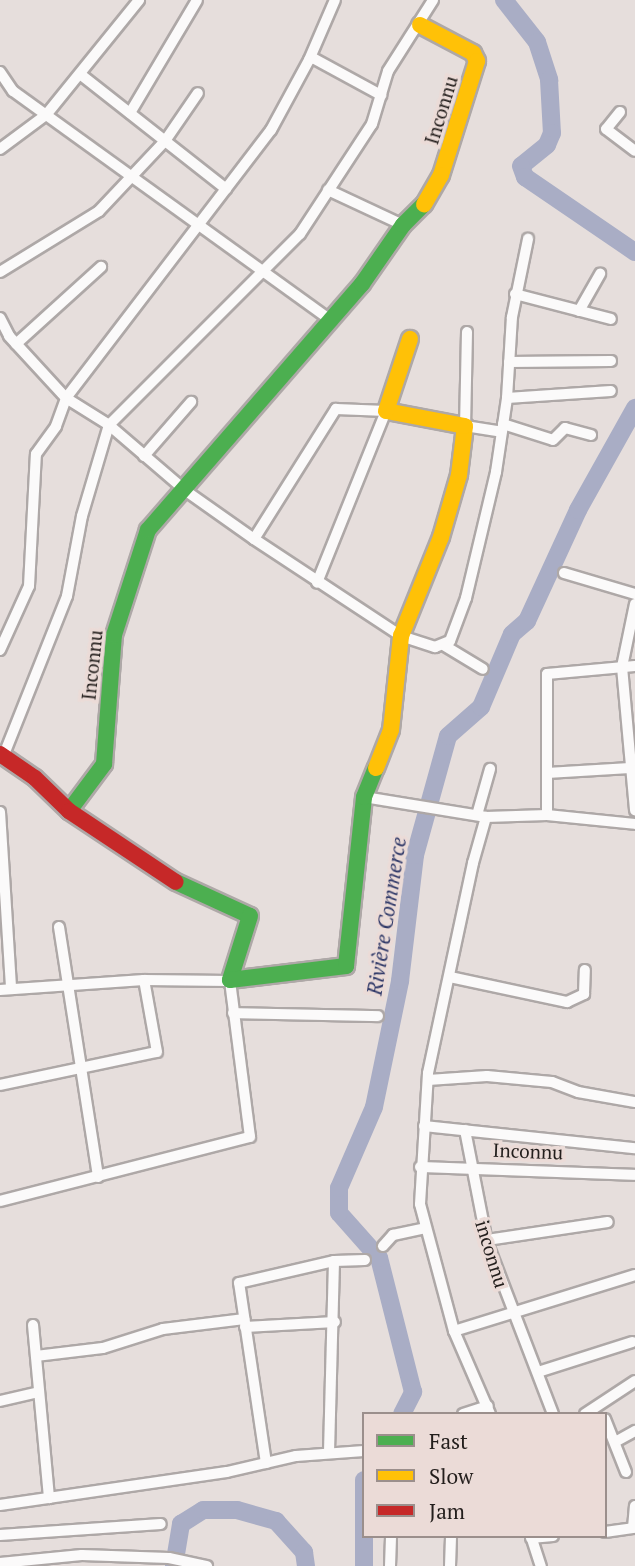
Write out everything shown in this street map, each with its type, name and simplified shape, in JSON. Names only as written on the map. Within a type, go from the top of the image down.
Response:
[{"type":"street","points":[[0,149],[46,115],[139,0]]},
{"type":"street","points":[[130,113],[197,0]]},
{"type":"street","points":[[0,650],[29,586],[36,454],[56,426],[66,398],[271,130],[310,57],[335,0]]},
{"type":"street","name":"Inconnu","points":[[0,1201],[250,1137],[230,980],[250,916],[163,876],[69,811],[35,778],[1,756],[67,596],[82,516],[109,425],[300,234],[372,124],[388,72],[420,25],[433,0]]},
{"type":"street","name":"Inconnu","points":[[69,811],[104,764],[114,635],[148,530],[171,499],[186,491],[330,320],[403,225],[429,199],[441,175],[477,61],[473,53],[420,25]]},
{"type":"street","points":[[310,57],[381,95]]},
{"type":"street","points":[[0,72],[13,91],[131,174],[197,227],[330,320]]},
{"type":"street","points":[[80,74],[226,189]]},
{"type":"street","points":[[0,272],[99,211],[165,141],[198,93]]},
{"type":"street","points":[[620,112],[606,129],[635,151]]},
{"type":"street","points":[[328,190],[403,225]]},
{"type":"street","points":[[445,646],[466,598],[478,554],[507,398],[515,294],[528,239]]},
{"type":"street","points":[[16,344],[101,267]]},
{"type":"street","points":[[579,311],[600,274]]},
{"type":"street","points":[[515,294],[611,319]]},
{"type":"street","points":[[0,318],[16,344],[66,398],[109,425],[186,491],[317,583],[402,633],[445,646],[484,669]]},
{"type":"street","points":[[0,812],[4,812],[6,989],[65,983],[230,980],[345,966],[364,797],[391,730],[402,633],[459,475],[465,426],[467,332]]},
{"type":"street","points":[[317,583],[386,411],[410,339]]},
{"type":"street","points":[[509,362],[611,361]]},
{"type":"street","points":[[507,398],[611,391]]},
{"type":"street","points":[[144,456],[191,402]]},
{"type":"street","points":[[254,540],[336,409],[386,411],[465,426],[502,428],[554,440],[565,428],[591,435]]},
{"type":"street","points":[[564,573],[635,594]]},
{"type":"street","points":[[635,604],[622,667],[629,768],[635,810]]},
{"type":"street","points":[[547,815],[547,674],[635,666]]},
{"type":"street","points":[[547,772],[629,768]]},
{"type":"street","points":[[489,1410],[454,1331],[425,1228],[420,1167],[428,1080],[490,769]]},
{"type":"street","points":[[364,797],[481,816],[547,815],[635,824]]},
{"type":"street","points":[[59,927],[78,1068],[98,1177]]},
{"type":"street","points":[[450,977],[567,1002],[584,995],[584,970]]},
{"type":"street","points":[[0,1085],[157,1052],[144,980]]},
{"type":"street","points":[[233,1013],[378,1016]]},
{"type":"street","points":[[428,1080],[488,1076],[552,1082],[578,1092],[635,1102]]},
{"type":"street","name":"Inconnu","points":[[424,1126],[635,1148]]},
{"type":"street","name":"inconnu","points":[[465,1130],[487,1240],[511,1312],[552,1412]]},
{"type":"street","name":"Inconnu","points":[[420,1167],[635,1175]]},
{"type":"street","name":"Inconnu","points":[[487,1240],[608,1222]]},
{"type":"street","points":[[383,1246],[393,1235],[425,1228]]},
{"type":"street","points":[[266,1463],[239,1283],[334,1261],[365,1260]]},
{"type":"street","points":[[328,1452],[335,1322],[334,1261]]},
{"type":"street","name":"Inconnu","points":[[454,1331],[635,1275]]},
{"type":"street","points":[[36,1356],[103,1348],[163,1329],[245,1323],[335,1322]]},
{"type":"street","points":[[33,1325],[49,1498]]},
{"type":"street","points":[[538,1372],[632,1342]]},
{"type":"street","points":[[604,1412],[635,1381]]},
{"type":"street","points":[[0,1401],[39,1392]]},
{"type":"street","points":[[607,1423],[626,1472]]},
{"type":"street","points":[[615,1442],[635,1431]]},
{"type":"street","points":[[0,1505],[328,1452],[362,1451]]},
{"type":"street","points":[[607,1532],[633,1528],[635,1506]]},
{"type":"street","points":[[0,1535],[161,1524]]},
{"type":"street","points":[[390,1566],[391,1538]]},
{"type":"street","points":[[450,1566],[451,1538]]},
{"type":"street","points":[[531,1538],[541,1566]]},
{"type":"street","points":[[0,1563],[82,1555],[169,1558],[207,1566]]},
{"type":"waterway","name":"Rivière Commerce","points":[[504,0],[537,42],[549,80],[552,133],[547,145],[521,166],[525,177],[635,252]]},
{"type":"waterway","name":"Rivière Commerce","points":[[403,1412],[413,1392],[379,1258],[339,1213],[339,1188],[374,1107],[400,981],[415,855],[448,736],[481,707],[512,634],[527,621],[578,510],[635,408]]},
{"type":"waterway","name":"Rivière Commerce","points":[[174,1566],[181,1524],[203,1510],[237,1510],[276,1521],[304,1552],[306,1566]]},
{"type":"waterway","name":"Rivière Commerce","points":[[364,1538],[364,1566]]},
{"type":"traffic: fast","points":[[69,811],[104,764],[114,635],[148,530],[362,284],[403,225],[424,204]]},
{"type":"traffic: fast","points":[[176,882],[250,916],[230,980],[346,966],[364,797],[376,768]]},
{"type":"traffic: slow","points":[[420,25],[473,53],[477,61],[441,175],[424,204]]},
{"type":"traffic: slow","points":[[376,768],[391,730],[401,636],[441,537],[459,475],[465,426],[386,411],[410,339]]},
{"type":"traffic: jam","points":[[0,754],[35,778],[69,811],[176,882]]}]
